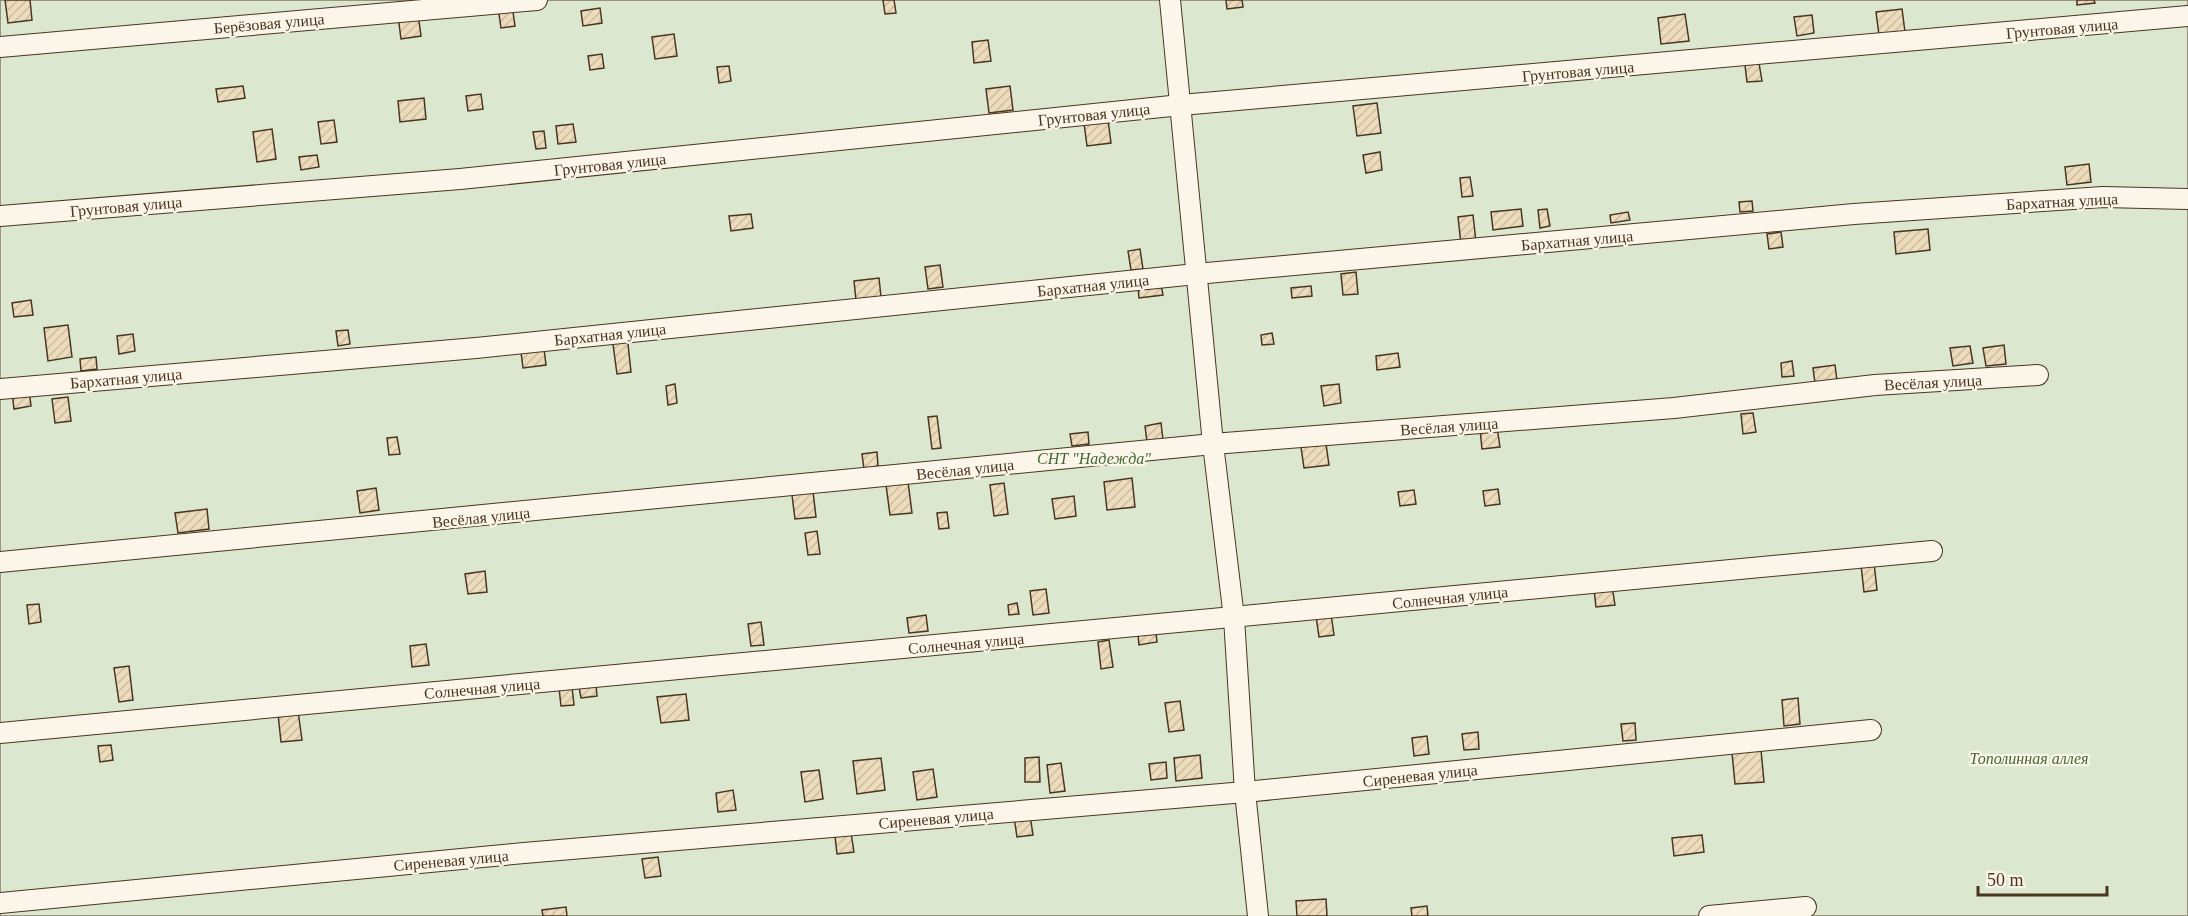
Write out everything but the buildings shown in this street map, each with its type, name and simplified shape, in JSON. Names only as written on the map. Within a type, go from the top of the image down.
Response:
[{"type":"street","name":"Берёзовая улица","points":[[0,47],[537,0]]},
{"type":"street","points":[[1170,0],[1213,444],[1234,618],[1245,792],[1258,916]]},
{"type":"street","name":"Грунтовая улица","points":[[0,216],[460,179],[1180,105],[2188,16]]},
{"type":"street","name":"Бархатная улица","points":[[0,389],[476,348],[1196,274],[1866,214],[2103,197],[2188,199]]},
{"type":"street","name":"Весёлая улица","points":[[0,562],[1213,444],[1674,408],[1875,385],[2038,375]]},
{"type":"street","name":"Солнечная улица","points":[[0,733],[1234,618],[1932,550]]},
{"type":"street","name":"Сиреневая улица","points":[[0,903],[512,854],[1245,792],[1871,730]]},
{"type":"street","points":[[1709,916],[1806,907]]},
{"type":"green space","name":"СНТ \"Надежда\"","points":[[0,0],[2188,0],[2188,916],[0,916]]},
{"type":"park label","name":"Тополинная аллея","points":[[2029,758]]}]
